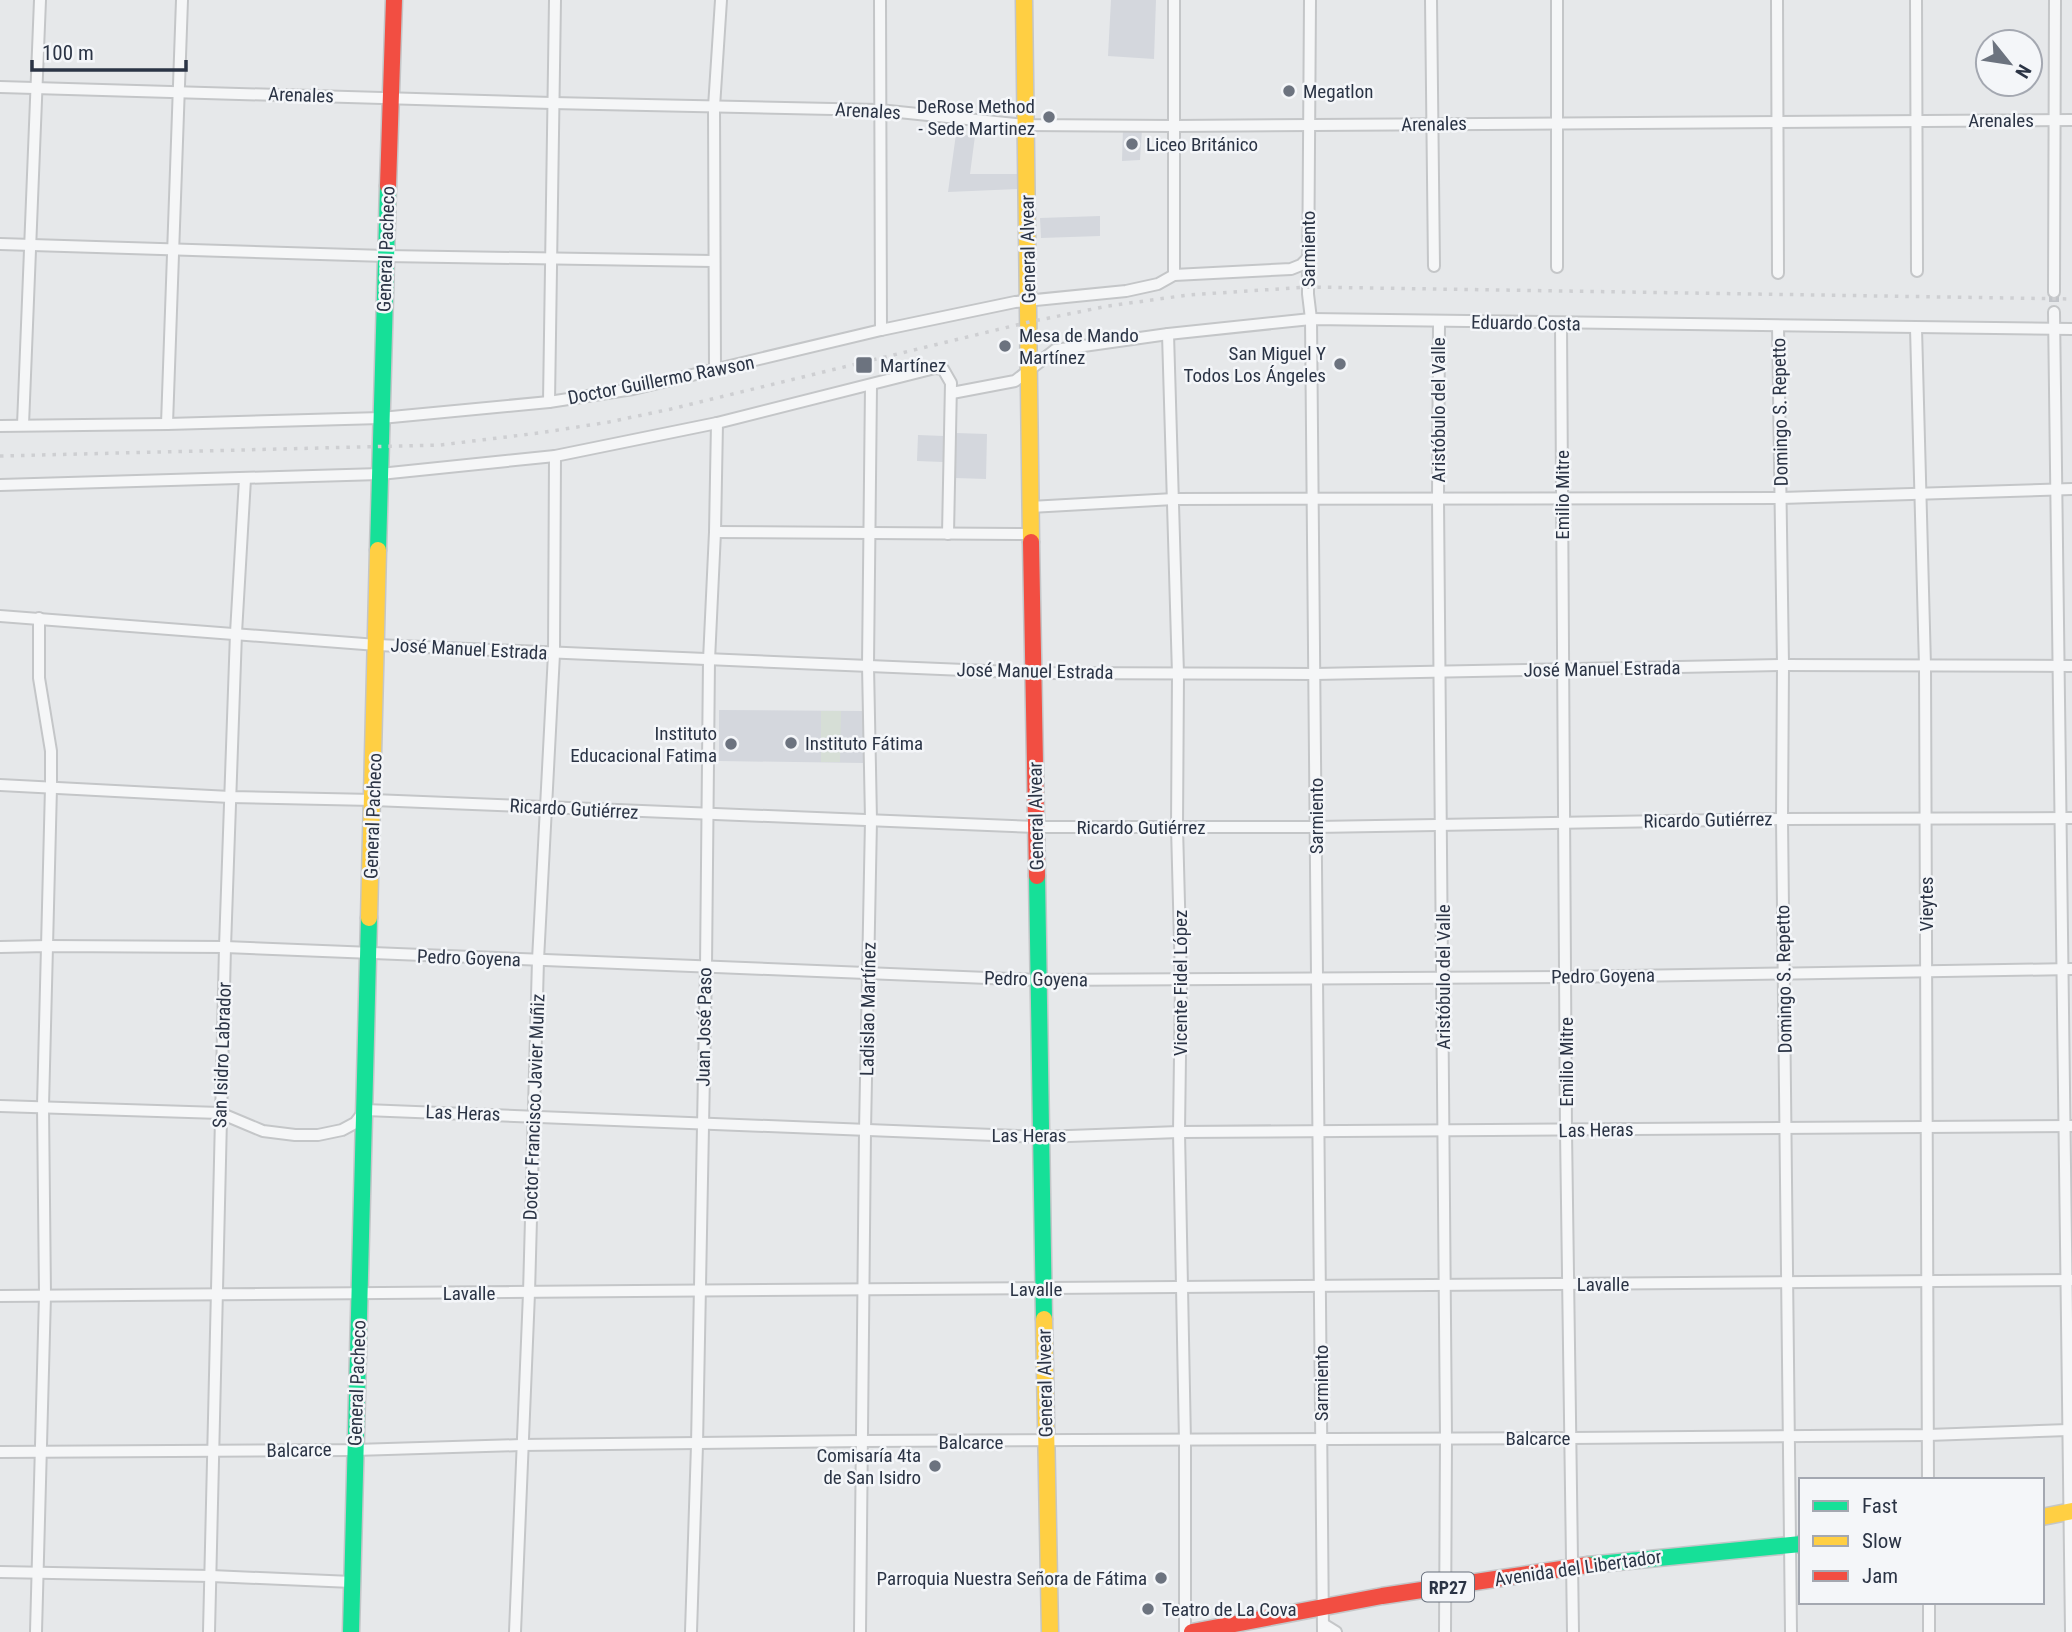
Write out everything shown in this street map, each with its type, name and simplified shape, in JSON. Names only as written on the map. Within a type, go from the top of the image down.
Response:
[{"type":"street","points":[[23,425],[40,0]]},
{"type":"street","points":[[167,424],[182,0]]},
{"type":"street","name":"General Pacheco","points":[[351,1632],[394,0]]},
{"type":"street","points":[[550,402],[555,0]]},
{"type":"street","points":[[715,371],[714,107],[721,0]]},
{"type":"street","points":[[880,0],[881,330]]},
{"type":"street","name":"General Alvear","points":[[1024,0],[1030,534],[1050,1632]]},
{"type":"street","points":[[1174,0],[1174,275]]},
{"type":"street","name":"Sarmiento","points":[[1310,0],[1308,294],[1311,319],[1323,1628]]},
{"type":"street","points":[[1431,0],[1434,266]]},
{"type":"street","points":[[1557,0],[1557,267]]},
{"type":"street","points":[[1777,0],[1778,273]]},
{"type":"street","points":[[1916,0],[1917,271]]},
{"type":"street","points":[[2054,292],[2055,0]]},
{"type":"street","name":"Arenales","points":[[0,87],[879,110],[1026,125],[1174,127],[2072,120]]},
{"type":"street","points":[[0,244],[386,256],[713,261]]},
{"type":"street","name":"Doctor Guillermo Rawson","points":[[0,426],[381,418],[550,402],[633,389],[881,330],[1029,299],[1126,291],[1158,284],[1174,275],[1276,271],[1301,265],[1308,258]]},
{"type":"street","points":[[2054,312],[2059,666],[2066,818],[2071,1632]]},
{"type":"street","name":"Eduardo Costa","points":[[952,393],[1015,382],[1055,350],[1168,334],[1311,319],[1439,323],[2072,329]]},
{"type":"street","name":"Aristóbulo del Valle","points":[[1439,323],[1445,1632]]},
{"type":"street","name":"Emilio Mitre","points":[[1561,324],[1563,823],[1573,1632]]},
{"type":"street","name":"Domingo S. Repetto","points":[[1777,326],[1782,498],[1782,819],[1789,1435],[1796,1544],[1791,1632]]},
{"type":"street","name":"Vieytes","points":[[1916,328],[1925,666],[1928,1478]]},
{"type":"street","name":"Vicente Fidel López","points":[[1168,334],[1178,674],[1177,827],[1181,980],[1185,1632]]},
{"type":"street","points":[[0,485],[380,474],[555,456],[717,423],[871,386],[926,369],[943,369],[951,383],[952,393],[948,534]]},
{"type":"street","name":"Ladislao Martínez","points":[[860,1632],[871,820],[868,665],[871,386]]},
{"type":"street","name":"Juan José Paso","points":[[691,1632],[706,967],[709,660],[717,423]]},
{"type":"street","name":"Doctor Francisco Javier Muñiz","points":[[515,1632],[529,1293],[538,960],[554,653],[555,456]]},
{"type":"street","name":"San Isidro Labrador","points":[[209,1632],[225,947],[236,633],[245,479]]},
{"type":"street","points":[[1030,507],[1174,499],[1782,498],[2072,489]]},
{"type":"street","points":[[715,532],[1030,534]]},
{"type":"street","name":"José Manuel Estrada","points":[[0,616],[377,645],[1034,673],[1314,674],[1783,665],[2072,666]]},
{"type":"street","points":[[36,1632],[46,1295],[43,1106],[51,787],[51,751],[39,678],[40,618]]},
{"type":"street","name":"Ricardo Gutiérrez","points":[[0,785],[230,797],[373,800],[1036,827],[1316,827],[1441,823],[2066,818]]},
{"type":"street","name":"Pedro Goyena","points":[[0,947],[225,947],[369,955],[1038,980],[1784,972],[1926,973],[2067,969]]},
{"type":"street","points":[[0,1106],[220,1113],[263,1131],[318,1135],[350,1126],[365,1110]]},
{"type":"street","name":"Las Heras","points":[[365,1110],[1041,1137],[1180,1132],[2068,1127]]},
{"type":"street","name":"Lavalle","points":[[0,1296],[2069,1280]]},
{"type":"street","name":"Balcarce","points":[[0,1452],[355,1450],[862,1441],[1185,1442],[1928,1435],[2068,1430]]},
{"type":"street","points":[[2044,1517],[2071,1512]]},
{"type":"street","name":"Avenida del Libertador","points":[[1192,1632],[1323,1605],[1572,1567],[1796,1544]]},
{"type":"street","points":[[0,1572],[352,1582]]},
{"type":"street","points":[[1929,1604],[1929,1632]]},
{"type":"street","points":[[1323,1628],[1336,1632]]},
{"type":"shaded area","points":[[1111,0],[1156,0],[1154,59],[1108,56]]},
{"type":"shaded area","name":"Liceo Británico","points":[[1123,128],[1142,129],[1140,160],[1122,161]]},
{"type":"shaded area","points":[[956,134],[975,136],[970,174],[1019,174],[1019,189],[948,192]]},
{"type":"shaded area","points":[[1100,216],[1100,236],[1041,238],[1040,218]]},
{"type":"shaded area","points":[[956,433],[987,434],[986,479],[955,478]]},
{"type":"shaded area","points":[[918,435],[944,436],[943,462],[917,461]]},
{"type":"shaded area","name":"Instituto Fátima","points":[[719,710],[863,711],[863,763],[719,761]]},
{"type":"shaded area","points":[[821,711],[841,711],[840,762],[821,762]]},
{"type":"tunnel","points":[[2054,292],[2054,312]]},
{"type":"railway","points":[[0,456],[440,445],[539,433],[671,409],[1029,322],[1108,306],[1188,295],[1308,287],[2072,299]]},
{"type":"traffic: fast","points":[[378,550],[388,186]]},
{"type":"traffic: fast","points":[[1037,876],[1044,1319]]},
{"type":"traffic: fast","points":[[351,1632],[369,918]]},
{"type":"traffic: fast","points":[[1588,1565],[1799,1544]]},
{"type":"traffic: slow","points":[[1024,0],[1031,542]]},
{"type":"traffic: slow","points":[[369,918],[378,550]]},
{"type":"traffic: slow","points":[[1044,1319],[1050,1632]]},
{"type":"traffic: slow","points":[[2044,1517],[2072,1511]]},
{"type":"traffic: jam","points":[[388,186],[394,0]]},
{"type":"traffic: jam","points":[[1031,542],[1037,876]]},
{"type":"traffic: jam","points":[[1192,1632],[1382,1596],[1588,1565]]},
{"type":"place","name":"Megatlon","points":[[1289,91]]},
{"type":"place","name":"DeRose Method - Sede Martinez","points":[[1049,117]]},
{"type":"place","name":"Liceo Británico","points":[[1132,144]]},
{"type":"place","name":"Mesa de Mando Martínez","points":[[1005,346]]},
{"type":"place","name":"San Miguel Y Todos Los Ángeles","points":[[1340,364]]},
{"type":"place","name":"Martínez","points":[[864,365]]},
{"type":"place","name":"Instituto Fátima","points":[[791,743]]},
{"type":"place","name":"Instituto Educacional Fatima","points":[[731,744]]},
{"type":"place","name":"Comisaría 4ta de San Isidro","points":[[935,1466]]},
{"type":"place","name":"Parroquia Nuestra Señora de Fátima","points":[[1161,1578]]},
{"type":"place","name":"Teatro de La Cova","points":[[1148,1609]]}]
